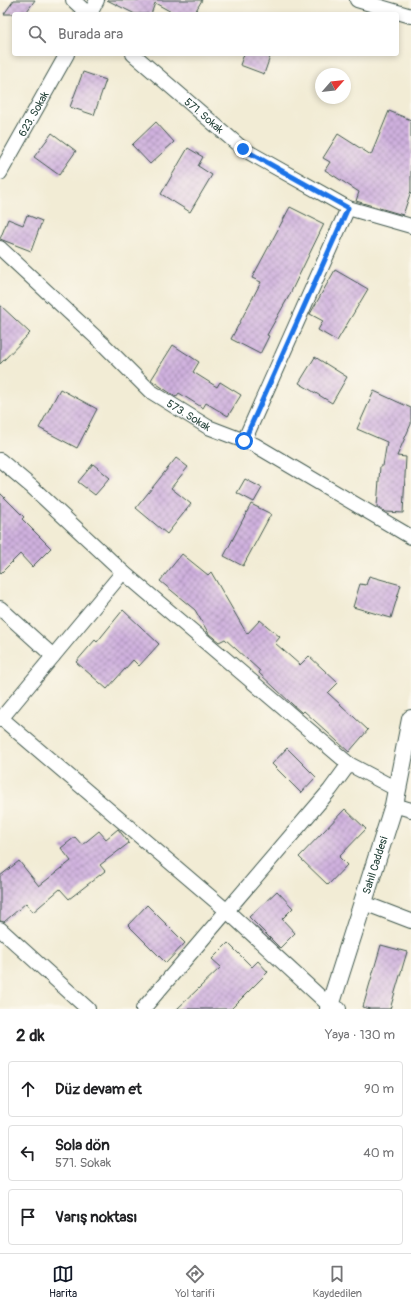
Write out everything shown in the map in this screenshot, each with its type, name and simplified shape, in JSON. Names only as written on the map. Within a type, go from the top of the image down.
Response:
[{"type":"street","points":[[73,0],[87,12]]},
{"type":"street","points":[[90,12],[97,0]]},
{"type":"street","points":[[357,0],[398,12]]},
{"type":"street","points":[[399,12],[411,16]]},
{"type":"street","name":"623. Sokak","points":[[0,173],[67,56]]},
{"type":"street","name":"571. Sokak","points":[[135,56],[243,149],[348,208],[411,226]]},
{"type":"street","points":[[244,441],[348,208]]},
{"type":"street","name":"573. Sokak","points":[[0,248],[150,390],[208,427],[255,445],[411,537]]},
{"type":"street","points":[[0,460],[32,487],[123,572],[349,764],[396,797],[411,810]]},
{"type":"street","points":[[123,572],[0,718],[226,910],[333,1008]]},
{"type":"street","points":[[0,608],[53,656]]},
{"type":"street","name":"Sahil Caddesi","points":[[333,1008],[396,797],[411,719]]},
{"type":"street","points":[[143,1009],[330,790],[349,764]]},
{"type":"street","points":[[364,903],[411,921]]},
{"type":"street","points":[[0,929],[88,1009]]},
{"type":"building","points":[[14,0],[35,0],[26,12],[12,12],[12,14],[4,14]]},
{"type":"building","points":[[107,0],[202,0],[195,12],[171,12],[155,3],[152,12],[131,12]]},
{"type":"building","points":[[243,56],[270,56],[264,74],[240,65]]},
{"type":"building","points":[[83,72],[106,80],[94,115],[70,107]]},
{"type":"building","points":[[389,111],[411,120],[411,191],[403,215],[356,201],[359,192],[325,170],[330,162],[323,158],[338,134],[371,155]]},
{"type":"building","points":[[156,122],[174,142],[150,164],[132,145]]},
{"type":"building","points":[[52,133],[76,151],[59,175],[34,157]]},
{"type":"building","points":[[188,148],[203,157],[198,166],[212,175],[190,212],[161,194]]},
{"type":"building","points":[[290,207],[324,224],[289,296],[267,335],[269,336],[260,354],[231,339],[261,282],[252,278]]},
{"type":"building","points":[[27,215],[42,221],[31,251],[0,239],[8,219],[23,225]]},
{"type":"building","points":[[335,270],[368,289],[337,341],[318,330],[323,321],[310,314]]},
{"type":"building","points":[[0,305],[30,333],[0,364]]},
{"type":"building","points":[[173,345],[199,362],[193,372],[217,387],[220,382],[241,395],[228,416],[206,403],[203,408],[179,393],[176,397],[151,380]]},
{"type":"building","points":[[315,357],[347,377],[332,403],[299,383]]},
{"type":"building","points":[[60,389],[97,409],[77,448],[39,428]]},
{"type":"building","points":[[374,391],[411,408],[411,424],[397,456],[406,457],[403,513],[386,512],[377,507],[380,466],[383,466],[387,442],[357,429]]},
{"type":"building","points":[[176,458],[188,467],[171,488],[191,504],[167,534],[136,508]]},
{"type":"building","points":[[93,464],[110,478],[95,495],[78,482]]},
{"type":"building","points":[[245,479],[262,488],[254,502],[237,493]]},
{"type":"building","points":[[0,493],[24,517],[22,519],[51,548],[32,567],[20,554],[0,574]]},
{"type":"building","points":[[251,504],[271,514],[243,566],[224,556]]},
{"type":"building","points":[[182,554],[208,575],[211,572],[247,634],[260,620],[280,637],[275,643],[300,665],[309,656],[338,683],[328,693],[368,730],[349,752],[304,711],[302,713],[292,704],[259,673],[260,671],[225,639],[219,642],[209,634],[195,610],[160,581]]},
{"type":"building","points":[[369,576],[401,585],[391,618],[353,607],[360,584],[366,585]]},
{"type":"building","points":[[123,610],[159,644],[139,666],[133,660],[107,689],[76,662],[95,640],[97,642]]},
{"type":"building","points":[[287,748],[316,777],[301,793],[272,764]]},
{"type":"building","points":[[345,809],[366,829],[339,857],[347,865],[328,885],[299,857]]},
{"type":"building","points":[[118,829],[129,843],[100,865],[105,871],[69,899],[60,889],[33,912],[26,903],[4,922],[0,921],[0,876],[19,861],[39,886],[71,861],[61,848],[75,837],[82,845],[99,831],[106,839]]},
{"type":"building","points":[[277,891],[293,908],[282,919],[295,933],[280,948],[249,917]]},
{"type":"building","points":[[147,905],[185,943],[166,963],[128,925]]},
{"type":"building","points":[[228,943],[252,967],[258,961],[268,972],[231,1009],[177,1009],[221,967],[212,959]]},
{"type":"building","points":[[381,945],[407,952],[390,1009],[370,1009],[363,1007]]},
{"type":"route","points":[[243,149],[348,208],[244,441]]}]
